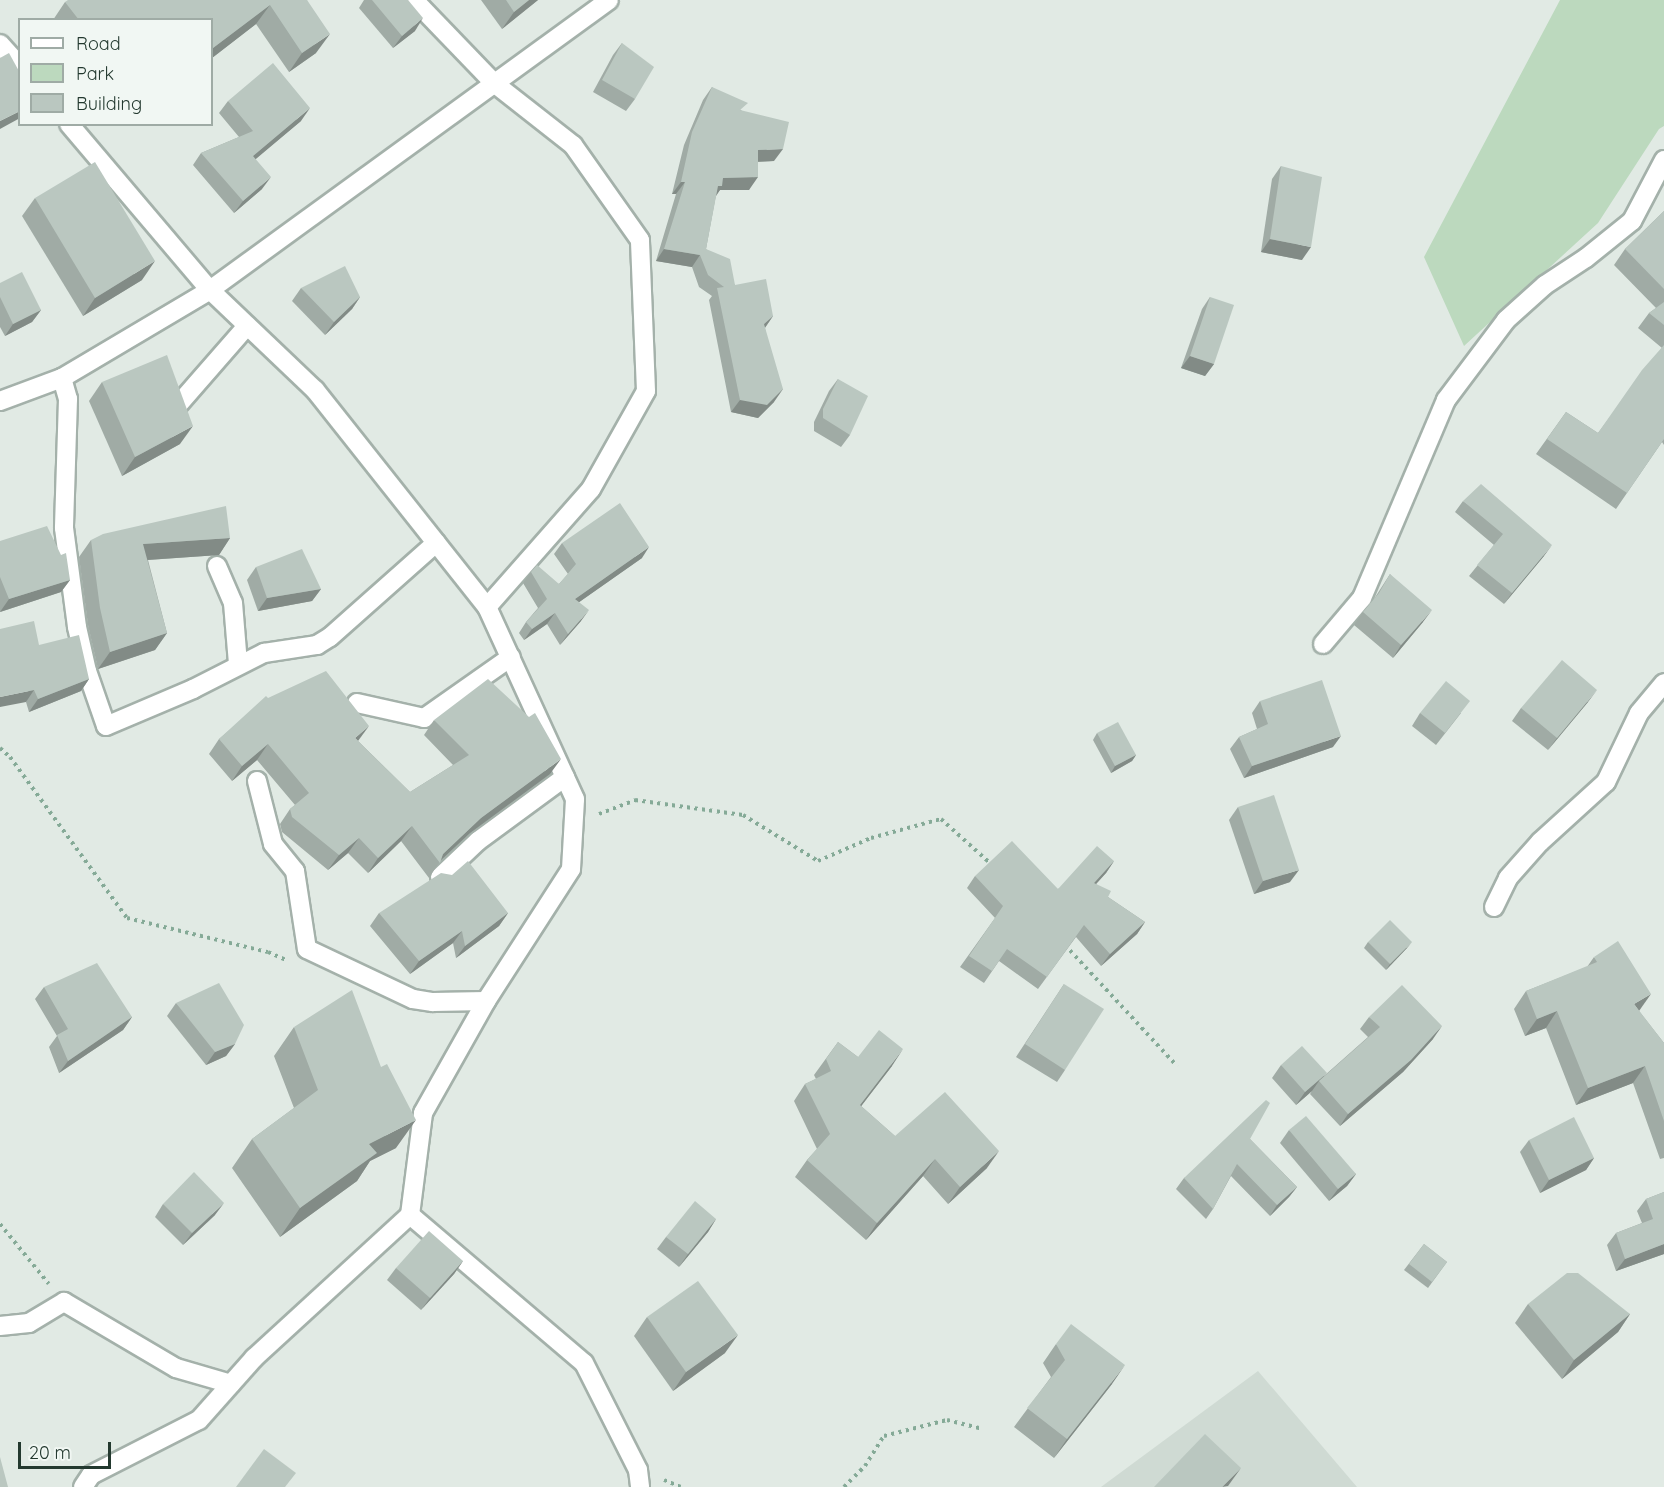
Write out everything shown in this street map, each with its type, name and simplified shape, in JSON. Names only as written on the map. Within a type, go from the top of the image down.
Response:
[{"type":"street","points":[[414,0],[494,83],[573,145],[640,240],[646,391],[591,489],[487,607]]},
{"type":"street","points":[[0,401],[62,378],[210,290],[609,0]]},
{"type":"street","points":[[0,44],[18,64]]},
{"type":"street","points":[[71,126],[210,290],[315,390],[487,607],[575,799],[571,869],[486,1000],[423,1113],[410,1215],[254,1358],[199,1420],[91,1475],[83,1487]]},
{"type":"street","points":[[1323,644],[1362,598],[1446,400],[1506,320],[1545,285],[1586,258],[1632,221],[1664,160]]},
{"type":"street","points":[[178,405],[247,326]]},
{"type":"street","points":[[62,378],[68,399],[66,539],[77,627],[87,671],[106,726],[194,689],[238,664],[264,653],[310,647],[330,637],[436,543]]},
{"type":"street","points":[[217,566],[233,603],[238,664]]},
{"type":"street","points":[[357,703],[424,718],[511,657]]},
{"type":"street","points":[[1494,907],[1508,878],[1539,842],[1606,782],[1639,713],[1664,683]]},
{"type":"street","points":[[440,877],[478,842],[565,777]]},
{"type":"street","points":[[257,782],[273,844],[295,872],[307,949],[413,999],[433,1002],[486,1000]]},
{"type":"street","points":[[410,1215],[584,1363],[638,1470],[640,1487]]},
{"type":"street","points":[[0,1326],[29,1323],[64,1302],[176,1368],[231,1384]]},
{"type":"path","points":[[0,748],[10,757],[128,918],[268,952],[290,962]]},
{"type":"path","points":[[574,825],[635,800],[743,815],[818,861],[871,838],[941,819],[992,865]]},
{"type":"path","points":[[1063,943],[1177,1066]]},
{"type":"path","points":[[0,1224],[64,1302]]},
{"type":"path","points":[[844,1487],[865,1466],[884,1436],[947,1420],[982,1429]]},
{"type":"shaded area","points":[[1258,1371],[1357,1487],[1101,1487]]},
{"type":"green space","points":[[1560,0],[1664,0],[1664,126],[1659,129],[1598,223],[1464,346],[1424,257]]},
{"type":"building","points":[[68,0],[307,0],[330,34],[302,53],[270,5],[213,48],[213,18],[77,18],[65,2]]},
{"type":"building","points":[[372,0],[408,0],[423,18],[402,36]]},
{"type":"building","points":[[506,0],[529,0],[514,12]]},
{"type":"building","points":[[622,43],[654,67],[635,99],[602,80]]},
{"type":"building","points":[[9,53],[18,69],[18,112],[0,121],[0,58]]},
{"type":"building","points":[[273,63],[310,108],[253,156],[271,177],[243,201],[201,153],[253,131],[228,101]]},
{"type":"building","points":[[712,87],[748,103],[740,110],[789,122],[783,149],[758,150],[758,177],[723,178],[722,186],[718,186],[706,249],[730,259],[735,285],[766,279],[773,316],[764,324],[783,389],[767,405],[740,400],[717,288],[724,287],[708,275],[700,255],[664,249],[685,182],[681,182],[692,132]]},
{"type":"building","points":[[95,162],[155,261],[95,298],[35,198]]},
{"type":"building","points":[[1281,166],[1322,177],[1311,247],[1270,239]]},
{"type":"building","points":[[1664,211],[1664,289],[1625,249]]},
{"type":"building","points":[[345,266],[360,297],[334,322],[301,288]]},
{"type":"building","points":[[22,272],[41,310],[13,324],[0,297],[0,283]]},
{"type":"building","points":[[1210,297],[1234,305],[1214,364],[1190,356]]},
{"type":"building","points":[[1664,302],[1664,325],[1649,313]]},
{"type":"building","points":[[1664,345],[1664,439],[1627,493],[1547,439],[1566,412],[1598,433],[1642,370]]},
{"type":"building","points":[[167,355],[193,426],[135,457],[102,382]]},
{"type":"building","points":[[838,379],[868,396],[850,435],[823,418],[823,409]]},
{"type":"building","points":[[1481,484],[1552,545],[1512,593],[1477,565],[1503,534],[1463,501]]},
{"type":"building","points":[[620,503],[649,547],[575,599],[589,610],[568,634],[555,613],[532,629],[526,622],[547,599],[531,572],[537,565],[559,584],[576,564],[562,543]]},
{"type":"building","points":[[226,506],[230,538],[143,544],[167,633],[110,652],[100,608],[91,540],[103,534]]},
{"type":"building","points":[[47,526],[61,555],[66,553],[70,580],[9,599],[0,577],[0,541]]},
{"type":"building","points":[[302,549],[321,589],[267,598],[256,567]]},
{"type":"building","points":[[1390,574],[1432,610],[1401,645],[1363,612],[1379,593]]},
{"type":"building","points":[[34,621],[39,645],[79,635],[89,679],[38,699],[34,690],[0,697],[0,629]]},
{"type":"building","points":[[1562,660],[1597,690],[1557,738],[1521,708]]},
{"type":"building","points":[[326,671],[369,726],[355,738],[410,792],[469,755],[434,720],[488,679],[529,717],[535,713],[561,759],[481,818],[443,854],[440,863],[412,826],[378,858],[359,838],[339,855],[292,817],[290,809],[309,793],[268,744],[242,766],[219,739],[266,696],[268,698]]},
{"type":"building","points":[[1322,680],[1341,736],[1252,766],[1239,737],[1268,724],[1260,701]]},
{"type":"building","points":[[1446,681],[1470,701],[1445,733],[1420,713]]},
{"type":"building","points":[[1118,722],[1136,755],[1115,766],[1097,733]]},
{"type":"building","points":[[1274,795],[1299,870],[1263,881],[1238,807]]},
{"type":"building","points":[[1012,841],[1058,889],[1097,846],[1114,861],[1094,883],[1111,891],[1108,897],[1145,922],[1110,954],[1084,925],[1047,977],[1007,949],[992,971],[969,956],[1003,906],[975,876]]},
{"type":"building","points":[[468,861],[508,913],[465,946],[462,931],[419,961],[379,913],[441,873],[452,875]]},
{"type":"building","points":[[1390,920],[1412,942],[1390,964],[1368,942]]},
{"type":"building","points":[[1618,941],[1651,994],[1634,1004],[1664,1043],[1664,1121],[1645,1066],[1588,1088],[1557,1011],[1537,1019],[1526,991],[1597,962],[1594,957]]},
{"type":"building","points":[[97,963],[132,1017],[68,1061],[57,1035],[68,1029],[44,987]]},
{"type":"building","points":[[219,983],[244,1025],[235,1044],[215,1052],[176,1003]]},
{"type":"building","points":[[1064,984],[1104,1009],[1065,1070],[1025,1044]]},
{"type":"building","points":[[1402,985],[1442,1026],[1411,1060],[1348,1114],[1319,1081],[1380,1027],[1369,1017]]},
{"type":"building","points":[[352,990],[381,1067],[387,1064],[416,1120],[369,1144],[377,1153],[300,1208],[252,1139],[318,1090],[294,1027]]},
{"type":"building","points":[[879,1030],[903,1049],[860,1105],[895,1136],[945,1092],[999,1151],[960,1187],[935,1159],[877,1223],[807,1160],[830,1134],[805,1084],[831,1071],[826,1059],[838,1042],[858,1057]]},
{"type":"building","points":[[1302,1046],[1327,1073],[1305,1092],[1281,1065]]},
{"type":"building","points":[[1266,1100],[1270,1103],[1250,1139],[1297,1187],[1277,1205],[1237,1164],[1213,1209],[1184,1178]]},
{"type":"building","points":[[1306,1116],[1356,1174],[1338,1189],[1289,1130]]},
{"type":"building","points":[[1574,1117],[1594,1158],[1549,1180],[1529,1140]]},
{"type":"building","points":[[194,1172],[224,1203],[192,1233],[163,1204]]},
{"type":"building","points":[[1664,1192],[1664,1244],[1625,1259],[1616,1233],[1653,1219],[1646,1199]]},
{"type":"building","points":[[695,1201],[716,1219],[688,1254],[666,1237]]},
{"type":"building","points":[[429,1231],[463,1261],[430,1298],[396,1268]]},
{"type":"building","points":[[1424,1244],[1447,1262],[1432,1282],[1409,1264]]},
{"type":"building","points":[[1567,1273],[1578,1273],[1630,1314],[1574,1360],[1528,1304]]},
{"type":"building","points":[[698,1281],[738,1335],[686,1372],[647,1317]]},
{"type":"building","points":[[1071,1324],[1125,1365],[1067,1439],[1027,1408],[1065,1360],[1056,1344]]},
{"type":"building","points":[[1205,1434],[1241,1468],[1222,1487],[1154,1487]]},
{"type":"building","points":[[264,1449],[296,1473],[285,1487],[236,1487]]},
{"type":"building","points":[[0,1457],[8,1487],[0,1487]]}]
